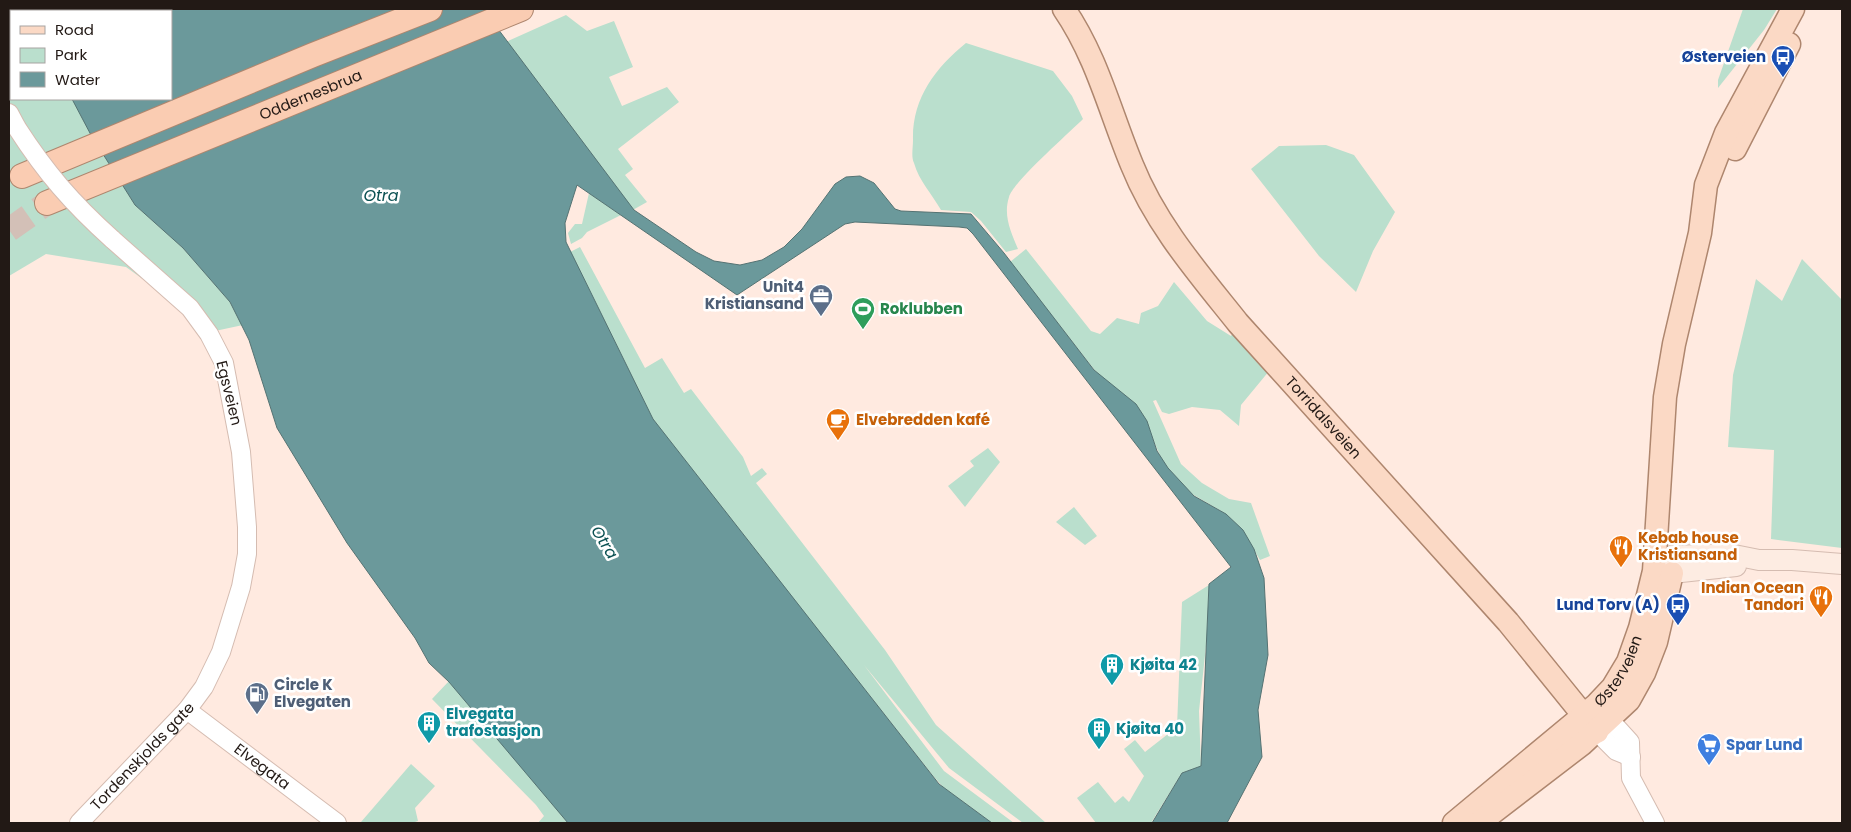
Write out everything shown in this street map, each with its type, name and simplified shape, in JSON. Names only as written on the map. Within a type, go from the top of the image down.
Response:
[{"type":"highway","points":[[22,176],[313,55],[430,9]]},
{"type":"highway","name":"Oddernesbrua","points":[[47,203],[521,9]]},
{"type":"main road","name":"Torridalsveien","points":[[1052,9],[1076,43],[1095,84],[1113,136],[1132,165],[1164,225],[1213,293],[1536,654],[1596,718]]},
{"type":"main road","name":"Torridalsveien","points":[[1064,9],[1083,38],[1097,68],[1132,165]]},
{"type":"main road","name":"Østerveien","points":[[1454,823],[1596,718],[1628,700],[1644,673],[1656,642],[1666,564],[1663,453],[1665,397],[1700,233],[1706,186],[1717,154],[1747,92],[1793,9]]},
{"type":"main road","name":"Østerveien","points":[[1700,233],[1722,174],[1808,9]]},
{"type":"main road","points":[[1666,564],[1740,565],[1759,560],[1801,560],[1842,564]]},
{"type":"main road","name":"Østerveien","points":[[1478,823],[1596,718]]},
{"type":"street","name":"Egsveien","points":[[13,120],[35,156],[67,196],[190,308],[209,334],[224,363],[236,420],[245,487],[247,554],[241,587],[221,652],[204,687]]},
{"type":"street","name":"Tordenskjolds gate","points":[[79,823],[187,710],[204,687]]},
{"type":"street","name":"Elvegata","points":[[187,710],[337,823]]},
{"type":"street","points":[[1596,718],[1616,751],[1631,757],[1629,766],[1631,778],[1655,823]]},
{"type":"green space","points":[[9,9],[124,9],[10,10],[10,100],[97,100],[91,135],[135,205],[183,248],[230,302],[243,325],[215,331],[126,267],[46,254],[9,276]]},
{"type":"green space","points":[[1743,9],[1777,9],[1764,30],[1718,88],[1718,80]]},
{"type":"green space","points":[[566,15],[587,31],[614,21],[633,67],[609,77],[622,106],[667,87],[679,102],[618,149],[633,169],[625,175],[647,202],[631,211],[506,42]]},
{"type":"green space","points":[[966,43],[1053,71],[1072,96],[1083,119],[1030,169],[1013,190],[1007,204],[1007,217],[1018,249],[1006,252],[981,221],[971,212],[941,210],[919,176],[913,158],[914,125],[916,111],[921,98],[944,63]]},
{"type":"green space","points":[[1326,145],[1354,155],[1395,212],[1373,251],[1356,292],[1319,256],[1251,169],[1279,146]]},
{"type":"green space","points":[[589,193],[621,215],[587,232],[582,238],[571,244],[568,233],[575,224],[582,224]]},
{"type":"green space","points":[[580,247],[645,368],[662,358],[684,393],[691,389],[743,457],[751,476],[762,468],[767,474],[756,483],[885,650],[936,725],[1046,823],[1023,823],[949,768],[864,665],[944,771],[1014,823],[992,823],[943,787],[934,777],[653,422],[570,252]]},
{"type":"green space","points":[[1026,249],[1091,331],[1100,334],[1117,318],[1139,324],[1141,313],[1158,306],[1174,282],[1207,321],[1231,336],[1237,326],[1275,364],[1241,405],[1239,426],[1220,410],[1192,407],[1169,414],[1162,412],[1156,400],[1153,401],[1181,464],[1202,483],[1229,499],[1251,503],[1270,556],[1260,560],[1245,535],[1236,525],[1221,511],[1187,491],[1165,467],[1142,414],[1125,396],[1100,377],[1010,262]]},
{"type":"green space","points":[[1802,259],[1842,300],[1842,548],[1771,539],[1774,450],[1728,447],[1733,375],[1756,279],[1782,301]]},
{"type":"green space","points":[[988,448],[1000,462],[965,507],[948,486],[974,466],[970,461]]},
{"type":"green space","points":[[1074,507],[1097,536],[1085,545],[1056,522]]},
{"type":"green space","points":[[1209,585],[1207,637],[1199,711],[1201,766],[1182,773],[1151,823],[1096,823],[1077,798],[1098,782],[1115,803],[1123,796],[1129,802],[1144,776],[1124,749],[1135,740],[1145,752],[1177,727],[1182,602]]},
{"type":"green space","points":[[449,681],[570,823],[538,823],[544,816],[536,805],[432,699]]},
{"type":"green space","points":[[411,764],[435,786],[415,808],[418,821],[412,823],[361,822]]},
{"type":"water","name":"Otra","points":[[483,9],[634,210],[696,252],[714,261],[740,265],[762,260],[784,247],[802,229],[835,184],[846,177],[860,176],[874,183],[895,209],[901,211],[971,214],[1004,253],[1094,370],[1136,404],[1147,421],[1157,451],[1168,468],[1194,496],[1226,514],[1243,530],[1254,549],[1264,578],[1268,655],[1258,710],[1262,757],[1227,823],[1152,823],[1182,773],[1201,766],[1209,584],[1231,567],[967,228],[855,222],[845,224],[737,295],[577,185],[565,223],[566,242],[653,419],[939,784],[992,823],[568,823],[449,682],[429,663],[415,638],[347,543],[277,428],[249,340],[230,302],[183,248],[135,205],[91,135],[73,100],[172,100],[172,10],[20,10]]},
{"type":"tunnel","points":[[9,230],[47,203]]},
{"type":"place","name":"Østerveien","points":[[1783,78]]},
{"type":"place","name":"Unit4 Kristiansand","points":[[821,317]]},
{"type":"place","name":"Roklubben","points":[[863,330]]},
{"type":"place","name":"Elvebredden kafé","points":[[838,441]]},
{"type":"place","name":"Kebab house Kristiansand","points":[[1621,568]]},
{"type":"place","name":"Indian Ocean Tandori","points":[[1821,618]]},
{"type":"place","name":"Lund Torv (A)","points":[[1678,626]]},
{"type":"place","name":"Kjøita 42","points":[[1112,686]]},
{"type":"place","name":"Circle K Elvegaten","points":[[257,715]]},
{"type":"place","name":"Elvegata trafostasjon","points":[[429,744]]},
{"type":"place","name":"Kjøita 40","points":[[1099,750]]},
{"type":"place","name":"Spar Lund","points":[[1709,766]]}]
